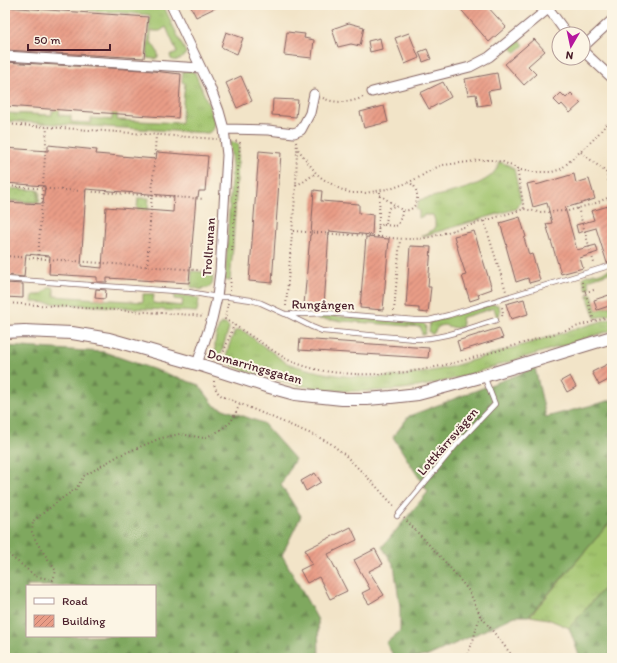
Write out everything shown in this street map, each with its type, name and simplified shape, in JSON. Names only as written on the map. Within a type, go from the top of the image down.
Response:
[{"type":"street","name":"Trollrunan","points":[[171,5],[210,87],[219,111],[225,139],[226,167],[220,272],[217,298],[212,319],[197,364]]},
{"type":"street","points":[[372,92],[470,67],[489,57],[547,7],[560,26]]},
{"type":"street","points":[[591,40],[612,20]]},
{"type":"street","points":[[5,56],[201,68]]},
{"type":"street","points":[[591,58],[612,78]]},
{"type":"street","points":[[224,129],[294,132],[300,130],[310,113],[314,94]]},
{"type":"street","name":"Domarringsgatan","points":[[5,332],[24,331],[72,333],[109,339],[295,394],[342,399],[367,399],[418,394],[484,376],[612,337]]},
{"type":"lane","name":"Rungången","points":[[5,279],[190,292],[217,298],[229,297],[251,300],[284,314],[327,313],[429,320],[508,298],[612,265]]},
{"type":"lane","points":[[284,314],[322,331],[414,339],[428,339],[446,335],[496,320]]},
{"type":"lane","name":"Lottkärrsvägen","points":[[399,515],[456,445],[495,404],[484,376]]},
{"type":"path","points":[[314,94],[327,100],[343,102],[359,100],[372,92]]},
{"type":"path","points":[[297,148],[316,173],[333,186],[351,193],[365,193],[393,188],[420,177],[435,168],[479,160],[503,162],[532,172],[552,172],[561,169],[581,152],[612,118]]},
{"type":"path","points":[[5,124],[225,139],[240,143],[232,251]]},
{"type":"path","points":[[38,259],[47,127]]},
{"type":"path","points":[[284,314],[287,300],[296,185],[297,148],[294,132]]},
{"type":"path","points":[[147,266],[156,135]]},
{"type":"path","points":[[293,231],[400,239],[420,239],[524,210],[539,212],[568,211],[596,203],[612,196],[606,172],[581,152]]},
{"type":"path","points":[[517,168],[524,210]]},
{"type":"path","points":[[296,185],[304,182],[316,173]]},
{"type":"path","points":[[380,195],[402,210],[406,211],[411,209],[416,203],[417,197],[414,186],[409,182]]},
{"type":"path","points":[[5,186],[204,199]]},
{"type":"path","points":[[378,237],[380,191]]},
{"type":"path","points":[[384,225],[386,223],[389,208],[395,206]]},
{"type":"path","points":[[578,208],[596,270]]},
{"type":"path","points":[[378,227],[384,225],[398,226],[402,210]]},
{"type":"path","points":[[484,220],[508,298]]},
{"type":"path","points":[[394,318],[400,239]]},
{"type":"path","points":[[5,256],[220,272]]},
{"type":"path","points":[[225,319],[231,274]]},
{"type":"path","points":[[580,275],[594,321]]},
{"type":"path","points":[[585,292],[594,290]]},
{"type":"path","points":[[496,320],[502,316],[503,313],[498,301]]},
{"type":"path","points":[[5,303],[194,315],[212,319],[225,319],[295,363],[318,370],[359,375],[411,372],[449,365],[612,316]]},
{"type":"path","points":[[234,325],[214,383],[218,393],[330,443],[344,454],[373,483],[399,515],[447,564],[469,591],[480,615],[514,658]]},
{"type":"path","points":[[5,552],[35,576],[53,580],[56,571],[32,532],[33,521],[76,489],[84,476],[118,456],[161,438],[180,434],[204,438],[231,422],[240,404]]},
{"type":"path","points":[[466,658],[473,642],[480,615]]},
{"type":"green space","points":[[89,5],[163,5],[186,53],[179,59],[171,59],[170,55],[177,52],[166,27],[160,31],[151,31],[151,41],[158,52],[158,57],[155,59],[147,58],[150,15],[88,10]]},
{"type":"green space","points":[[520,40],[524,45],[515,52],[511,48]]},
{"type":"green space","points":[[183,71],[192,71],[195,73],[209,106],[215,123],[213,130],[208,133],[5,121],[5,113],[52,115],[52,111],[55,111],[56,89],[62,89],[59,115],[71,116],[71,122],[91,123],[91,118],[112,120],[113,89],[119,94],[117,120],[181,123],[185,83],[182,82]]},
{"type":"green space","points":[[231,142],[237,143],[239,146],[230,281],[225,280],[232,167]]},
{"type":"green space","points":[[499,162],[509,165],[514,169],[521,200],[520,204],[515,209],[421,236],[435,229],[435,221],[433,215],[425,215],[419,218],[419,211],[416,209],[419,200],[460,190],[481,182],[495,171]]},
{"type":"green space","points":[[5,188],[38,190],[37,202],[5,200]]},
{"type":"green space","points":[[38,190],[40,192],[39,203],[5,201],[37,202]]},
{"type":"green space","points":[[138,198],[149,198],[148,210],[137,209]]},
{"type":"green space","points":[[612,269],[612,272],[588,280],[590,288],[588,290],[586,289],[583,279],[585,276]]},
{"type":"green space","points":[[192,271],[212,273],[212,285],[202,288],[202,290],[191,287]]},
{"type":"green space","points":[[50,287],[53,287],[54,289],[54,296],[143,302],[143,294],[154,294],[153,303],[182,306],[183,300],[174,299],[175,295],[190,296],[199,299],[197,312],[32,302],[33,295],[40,295]]},
{"type":"green space","points":[[588,294],[592,294],[596,310],[612,306],[612,314],[595,318]]},
{"type":"green space","points":[[493,304],[499,306],[500,312],[498,317],[494,308],[461,318],[463,327],[456,328],[443,325],[438,327],[433,334],[429,332],[430,322]]},
{"type":"green space","points":[[318,315],[422,323],[424,324],[426,330],[425,334],[422,335],[421,327],[317,319]]},
{"type":"green space","points":[[612,318],[612,330],[460,377],[404,389],[353,391],[328,390],[302,386],[238,368],[233,366],[227,360],[229,346],[235,331],[240,330],[245,332],[285,362],[296,366],[328,374],[346,376],[398,376],[450,367]]},
{"type":"green space","points":[[221,323],[227,325],[229,328],[220,357],[218,357],[215,349],[215,340]]},
{"type":"green space","points":[[5,346],[104,352],[199,385],[215,406],[263,423],[295,459],[281,485],[301,516],[282,555],[318,620],[319,658],[5,658]]},
{"type":"green space","points":[[535,368],[546,417],[612,400],[612,520],[529,616],[515,616],[428,656],[395,658],[386,643],[400,631],[400,607],[394,565],[382,547],[428,492],[393,437],[409,416]]},
{"type":"green space","points":[[612,520],[612,579],[569,628],[548,619],[530,616]]},
{"type":"green space","points":[[612,579],[612,658],[580,658],[569,628]]},
{"type":"building","points":[[190,5],[221,5],[196,17]]},
{"type":"building","points":[[457,5],[486,5],[506,27],[489,42]]},
{"type":"building","points":[[5,7],[148,17],[144,58],[5,50]]},
{"type":"building","points":[[349,23],[364,27],[360,46],[351,44],[338,47],[332,29]]},
{"type":"building","points":[[226,32],[243,38],[237,54],[221,47]]},
{"type":"building","points":[[287,32],[305,34],[304,38],[314,40],[312,58],[284,55]]},
{"type":"building","points":[[409,33],[419,58],[405,64],[395,38]]},
{"type":"building","points":[[380,38],[382,49],[370,52],[368,41]]},
{"type":"building","points":[[534,39],[545,51],[528,66],[536,74],[524,85],[505,64]]},
{"type":"building","points":[[427,49],[431,59],[423,62],[419,52]]},
{"type":"building","points":[[5,62],[143,70],[181,74],[178,118],[5,106]]},
{"type":"building","points":[[497,73],[500,89],[488,91],[491,104],[478,106],[476,94],[468,95],[465,79]]},
{"type":"building","points":[[241,76],[252,101],[237,108],[226,83]]},
{"type":"building","points":[[443,82],[451,97],[429,109],[420,93]]},
{"type":"building","points":[[561,93],[566,98],[571,93],[581,103],[570,113],[562,104],[560,106],[554,100]]},
{"type":"building","points":[[273,99],[298,100],[296,117],[272,115]]},
{"type":"building","points":[[384,106],[388,122],[364,128],[360,112]]},
{"type":"building","points":[[48,145],[97,150],[96,154],[156,159],[157,152],[208,156],[205,191],[199,191],[198,197],[196,197],[189,283],[107,278],[107,282],[97,282],[97,277],[49,274],[50,256],[26,254],[24,277],[5,275],[5,202],[43,204],[45,186],[5,183],[5,148],[48,151]],"holes":[[[86,189],[174,196],[173,212],[106,207],[102,268],[81,266]]]},
{"type":"building","points":[[259,151],[281,153],[272,283],[249,281]]},
{"type":"building","points":[[574,174],[576,183],[589,179],[595,199],[565,208],[577,250],[596,245],[598,252],[580,258],[583,268],[561,274],[546,224],[552,223],[547,203],[533,207],[527,184],[535,182],[536,185]]},
{"type":"building","points":[[314,190],[322,191],[321,201],[359,204],[359,213],[373,215],[372,235],[329,231],[324,306],[304,305]]},
{"type":"building","points":[[612,205],[612,261],[607,263],[596,228],[578,233],[576,225],[594,220],[591,211]]},
{"type":"building","points":[[520,217],[526,237],[524,238],[529,255],[532,254],[540,280],[529,283],[528,278],[516,282],[500,223]]},
{"type":"building","points":[[474,231],[492,289],[478,294],[479,298],[470,301],[462,276],[466,275],[454,236]]},
{"type":"building","points":[[366,237],[389,239],[383,310],[360,308]]},
{"type":"building","points":[[410,246],[431,247],[428,287],[431,287],[428,313],[419,312],[419,308],[406,307]]},
{"type":"building","points":[[5,283],[23,284],[23,298],[5,297]]},
{"type":"building","points":[[96,289],[106,290],[105,299],[95,298]]},
{"type":"building","points":[[612,294],[612,305],[597,310],[594,300]]},
{"type":"building","points":[[524,299],[528,314],[511,319],[506,304]]},
{"type":"building","points":[[499,328],[503,338],[460,351],[457,341]]},
{"type":"building","points":[[300,339],[429,348],[428,358],[299,350]]},
{"type":"building","points":[[612,362],[612,378],[599,385],[592,372]]},
{"type":"building","points":[[570,376],[576,387],[567,392],[561,381]]},
{"type":"building","points":[[315,473],[321,482],[306,491],[301,481]]},
{"type":"building","points":[[351,527],[357,540],[328,554],[347,591],[330,599],[319,577],[307,583],[300,570],[312,564],[305,550]]},
{"type":"building","points":[[375,549],[383,564],[369,571],[384,595],[369,604],[362,593],[370,589],[354,560]]}]
